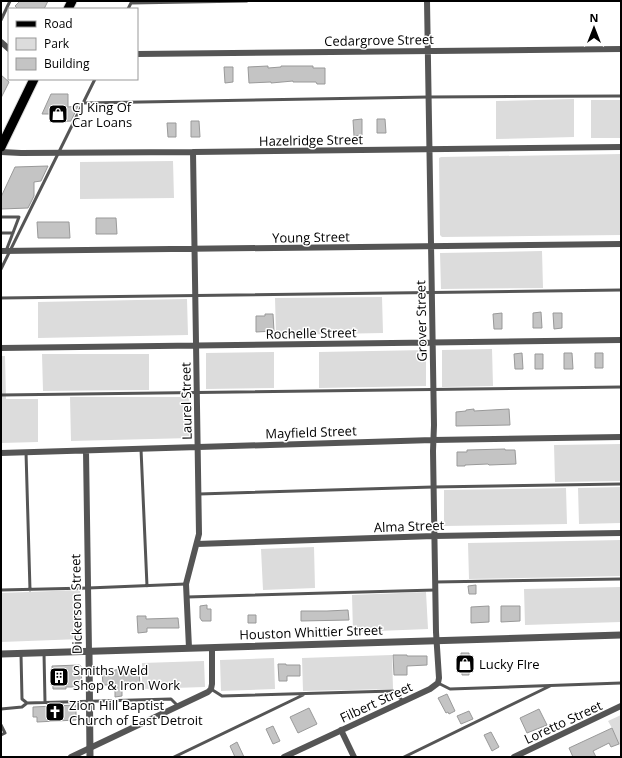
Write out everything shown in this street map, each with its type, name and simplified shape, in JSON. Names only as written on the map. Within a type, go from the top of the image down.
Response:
[{"type":"main road","points":[[1,147],[3,136],[33,80]]},
{"type":"street","name":"Grover Street","points":[[427,1],[433,343],[433,487],[437,640]]},
{"type":"street","name":"Cedargrove Street","points":[[138,54],[621,49]]},
{"type":"street","name":"Hazelridge Street","points":[[1,152],[193,152],[621,147]]},
{"type":"street","name":"Laurel Street","points":[[189,648],[186,584],[199,534],[193,152]]},
{"type":"street","name":"Young Street","points":[[6,251],[621,244]]},
{"type":"street","name":"Rochelle Street","points":[[1,348],[621,340]]},
{"type":"street","name":"Mayfield Street","points":[[1,453],[433,440],[621,437]]},
{"type":"street","name":"Dickerson Street","points":[[86,451],[90,757]]},
{"type":"street","name":"Alma Street","points":[[197,544],[434,536],[621,534]]},
{"type":"street","name":"Houston Whittier Street","points":[[1,654],[621,635]]},
{"type":"street","points":[[437,640],[438,683]]},
{"type":"street","points":[[71,757],[208,692],[211,689],[212,684],[212,648]]},
{"type":"street","name":"Filbert Street","points":[[284,757],[430,689],[438,683]]},
{"type":"street","name":"Loretto Street","points":[[514,757],[621,706]]},
{"type":"street","points":[[341,730],[354,757]]},
{"type":"lane","points":[[1,20],[10,1]]},
{"type":"lane","points":[[132,2],[247,1]]},
{"type":"lane","points":[[6,251],[59,153],[94,80]]},
{"type":"lane","points":[[83,103],[429,97],[621,96]]},
{"type":"lane","points":[[1,217],[19,217],[1,269]]},
{"type":"lane","points":[[1,233],[13,233]]},
{"type":"lane","points":[[1,298],[621,290]]},
{"type":"lane","points":[[1,395],[621,387]]},
{"type":"lane","points":[[141,449],[147,586]]},
{"type":"lane","points":[[26,452],[30,590]]},
{"type":"lane","points":[[199,494],[433,487],[621,484]]},
{"type":"lane","points":[[435,582],[621,579]]},
{"type":"lane","points":[[1,590],[186,584]]},
{"type":"lane","points":[[187,597],[435,590]]},
{"type":"lane","points":[[44,653],[45,702]]},
{"type":"lane","points":[[21,654],[22,699],[27,703]]},
{"type":"lane","points":[[438,683],[450,689],[621,683]]},
{"type":"lane","points":[[404,757],[552,686]]},
{"type":"lane","points":[[211,689],[222,696],[393,692],[404,701]]},
{"type":"lane","points":[[174,757],[305,694]]},
{"type":"lane","points":[[1,709],[22,707],[27,703],[171,699],[178,706]]},
{"type":"lane","points":[[1,725],[6,733],[1,735]]},
{"type":"green space","points":[[574,99],[574,137],[496,139],[496,101]]},
{"type":"green space","points":[[591,100],[621,100],[621,138],[591,138]]},
{"type":"green space","points":[[621,154],[621,235],[442,237],[440,235],[439,158],[441,157]]},
{"type":"green space","points":[[173,161],[174,198],[80,199],[80,162]]},
{"type":"green space","points":[[542,251],[543,288],[441,289],[440,253]]},
{"type":"green space","points":[[382,297],[383,333],[276,335],[275,298]]},
{"type":"green space","points":[[187,299],[188,335],[38,338],[38,302]]},
{"type":"green space","points":[[492,349],[493,386],[442,387],[442,350]]},
{"type":"green space","points":[[426,350],[426,386],[319,388],[319,352]]},
{"type":"green space","points":[[274,352],[274,388],[206,389],[206,353]]},
{"type":"green space","points":[[42,354],[149,354],[149,390],[43,391]]},
{"type":"green space","points":[[1,356],[5,356],[6,399],[38,399],[38,442],[1,443]]},
{"type":"green space","points":[[70,397],[189,397],[191,438],[71,441]]},
{"type":"green space","points":[[621,444],[621,481],[555,482],[554,445]]},
{"type":"green space","points":[[621,487],[621,523],[579,524],[578,488]]},
{"type":"green space","points":[[566,488],[567,524],[444,526],[444,490]]},
{"type":"green space","points":[[621,540],[621,576],[469,579],[468,543]]},
{"type":"green space","points":[[314,547],[315,588],[263,590],[261,549]]},
{"type":"green space","points":[[621,587],[621,622],[525,625],[524,589]]},
{"type":"green space","points":[[80,590],[81,639],[1,642],[1,593]]},
{"type":"green space","points":[[426,592],[428,629],[353,632],[352,595]]},
{"type":"green space","points":[[392,655],[393,689],[303,691],[302,658]]},
{"type":"green space","points":[[274,658],[275,689],[221,691],[220,660]]},
{"type":"green space","points":[[204,661],[205,687],[142,689],[142,663]]},
{"type":"green space","points":[[621,715],[621,748],[608,721]]},
{"type":"building","points":[[20,1],[48,1],[44,8],[17,8],[15,6]]},
{"type":"building","points":[[268,66],[268,68],[281,66],[313,66],[313,68],[325,68],[325,84],[293,81],[249,83],[248,67]]},
{"type":"building","points":[[224,67],[233,67],[233,82],[225,83]]},
{"type":"building","points":[[1,75],[9,82],[1,98]]},
{"type":"building","points":[[51,94],[68,94],[68,107],[78,106],[71,121],[53,122],[53,114],[42,114]]},
{"type":"building","points":[[362,119],[362,135],[354,136],[353,120]]},
{"type":"building","points":[[377,119],[385,119],[386,133],[377,133]]},
{"type":"building","points":[[191,121],[199,121],[200,137],[191,137]]},
{"type":"building","points":[[167,123],[176,123],[176,137],[168,137]]},
{"type":"building","points":[[48,166],[41,181],[34,182],[34,196],[28,208],[1,209],[1,197],[15,167]]},
{"type":"building","points":[[96,218],[116,218],[117,234],[96,234]]},
{"type":"building","points":[[37,222],[69,222],[70,238],[38,238]]},
{"type":"building","points":[[541,312],[542,328],[533,328],[533,313]]},
{"type":"building","points":[[502,313],[502,329],[494,329],[493,314]]},
{"type":"building","points":[[553,313],[562,313],[562,328],[554,329]]},
{"type":"building","points":[[265,314],[273,314],[274,331],[256,332],[256,316],[265,316]]},
{"type":"building","points":[[522,353],[523,369],[515,369],[514,354]]},
{"type":"building","points":[[564,353],[572,353],[573,369],[564,369]]},
{"type":"building","points":[[595,353],[603,353],[603,368],[595,368]]},
{"type":"building","points":[[535,354],[543,354],[543,369],[535,369]]},
{"type":"building","points":[[474,409],[474,411],[509,409],[510,425],[456,426],[456,412]]},
{"type":"building","points":[[467,450],[515,450],[516,464],[457,466],[457,452],[467,452]]},
{"type":"building","points":[[476,585],[476,594],[469,594],[468,586]]},
{"type":"building","points":[[207,605],[207,609],[211,609],[211,621],[202,621],[200,618],[200,606]]},
{"type":"building","points":[[489,606],[489,622],[471,623],[471,607]]},
{"type":"building","points":[[501,606],[520,606],[520,621],[501,622]]},
{"type":"building","points":[[348,610],[349,620],[301,621],[301,611]]},
{"type":"building","points":[[248,615],[256,615],[256,623],[248,623]]},
{"type":"building","points":[[137,616],[146,616],[146,619],[178,618],[179,628],[147,628],[147,632],[138,633]]},
{"type":"building","name":"Lucky FIre","points":[[461,653],[469,653],[469,675],[462,675]]},
{"type":"building","points":[[393,655],[427,656],[427,665],[407,666],[407,675],[394,675]]},
{"type":"building","points":[[278,664],[300,665],[300,676],[287,676],[287,681],[279,681]]},
{"type":"building","points":[[52,666],[81,666],[82,687],[53,689]]},
{"type":"building","points":[[127,669],[127,671],[139,670],[140,685],[122,686],[122,696],[115,697],[115,685],[103,685],[102,671]]},
{"type":"building","points":[[447,694],[455,711],[449,714],[448,712],[446,713],[438,698]]},
{"type":"building","name":"Zion Hill Baptist Church of East Detroit","points":[[76,705],[76,720],[37,722],[37,717],[33,717],[33,707]]},
{"type":"building","points":[[309,708],[317,724],[298,733],[290,717]]},
{"type":"building","points":[[539,709],[547,725],[527,733],[520,718]]},
{"type":"building","points":[[469,711],[473,719],[461,724],[457,716]]},
{"type":"building","points":[[273,726],[280,741],[273,744],[266,729]]},
{"type":"building","points":[[612,728],[619,744],[611,747],[609,743],[593,751],[596,757],[573,757],[569,748]]},
{"type":"building","points":[[491,732],[499,747],[492,751],[484,735]]},
{"type":"building","points":[[237,742],[244,757],[235,757],[230,746]]},
{"type":"place","name":"CJ King Of Car Loans","points":[[58,114]]},
{"type":"place","name":"Lucky FIre","points":[[465,664]]},
{"type":"place","name":"Smiths Weld Shop & Iron Work","points":[[59,677]]},
{"type":"place","name":"Zion Hill Baptist Church of East Detroit","points":[[55,712]]}]
